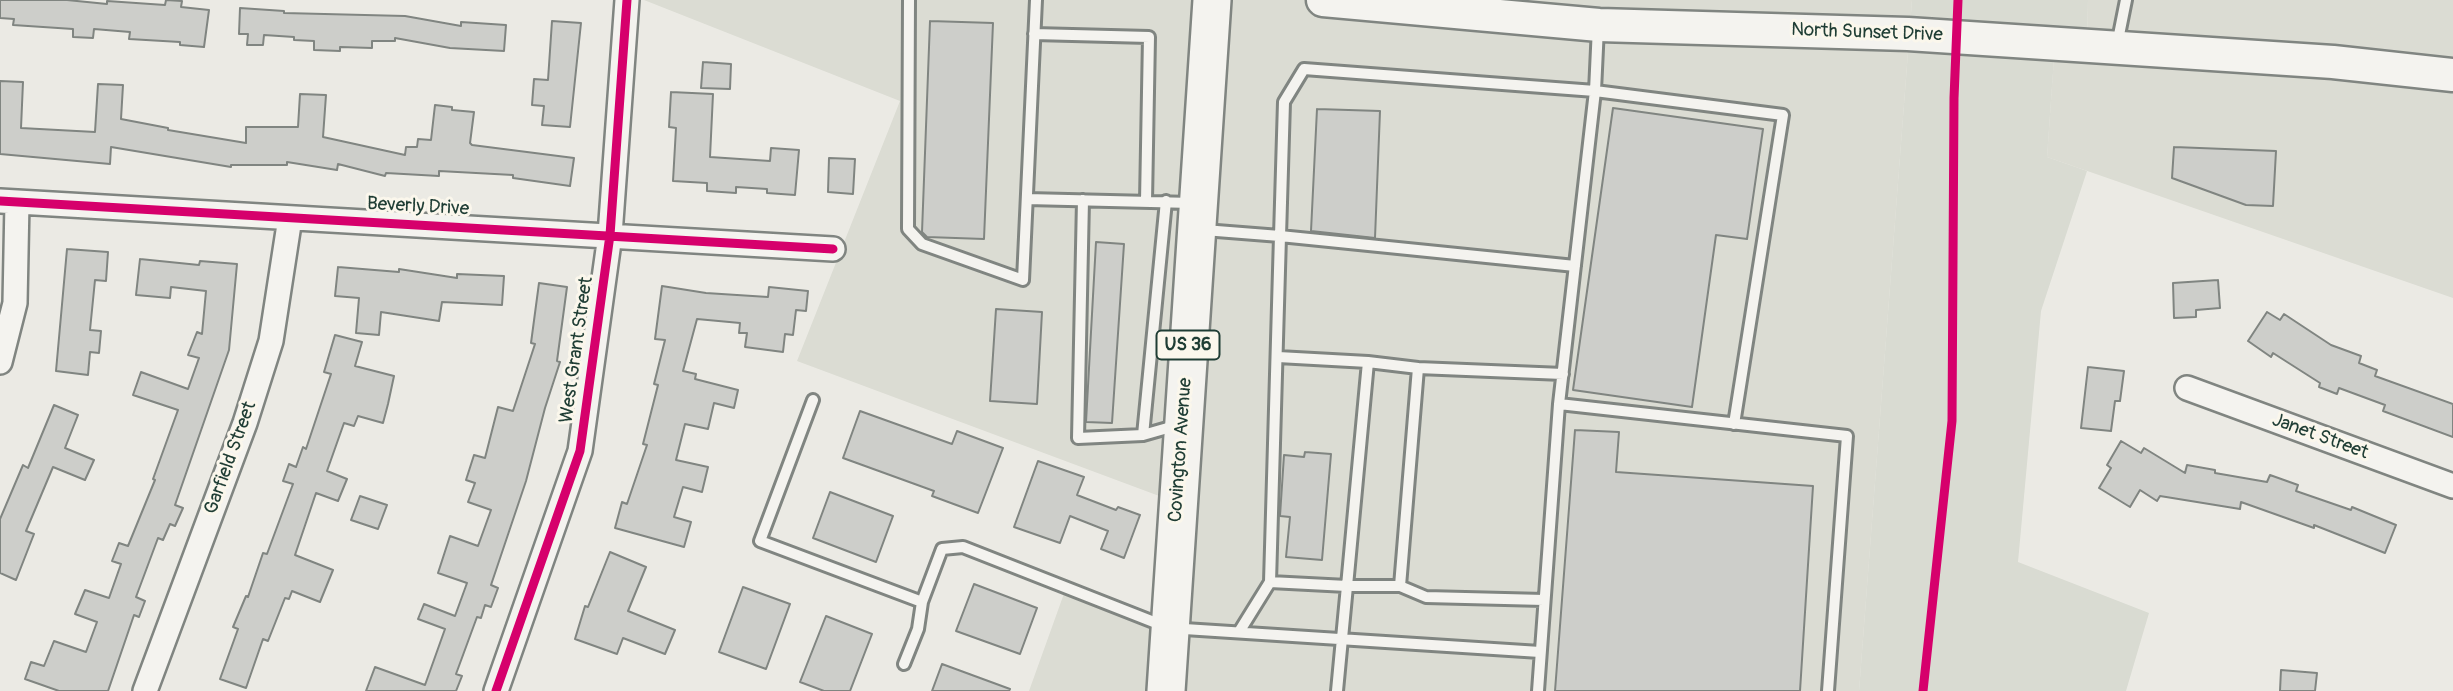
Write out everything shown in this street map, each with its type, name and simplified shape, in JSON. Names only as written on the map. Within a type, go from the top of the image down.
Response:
[{"type":"main road","name":"Covington Avenue","points":[[1166,691],[1183,423],[1187,211],[1212,0]]},
{"type":"main road","name":"North Sunset Drive","points":[[1323,0],[1452,6],[1599,25],[1908,34],[2333,62],[2453,75]]},
{"type":"street","name":"West Grant Street","points":[[496,691],[580,451],[610,236],[627,0]]},
{"type":"street","name":"Beverly Drive","points":[[8,202],[833,249]]},
{"type":"street","points":[[0,362],[15,303],[8,202]]},
{"type":"street","name":"Garfield Street","points":[[145,691],[245,424],[271,341],[290,218]]},
{"type":"street","name":"Janet Street","points":[[2187,388],[2453,486]]},
{"type":"lane","points":[[909,0],[908,229],[922,244],[1023,280],[1036,0]]},
{"type":"lane","points":[[2102,46],[2126,0]]},
{"type":"lane","points":[[1538,691],[1559,404],[1595,91],[1599,25]]},
{"type":"lane","points":[[1034,34],[1149,37],[1146,201]]},
{"type":"lane","points":[[1239,632],[1270,582],[1284,102],[1304,69],[1595,91],[1783,114],[1734,424]]},
{"type":"lane","points":[[1027,199],[1146,201],[1280,236],[1575,266]]},
{"type":"lane","points":[[1083,200],[1078,438],[1143,435],[1183,423]]},
{"type":"lane","points":[[1143,435],[1187,211]]},
{"type":"lane","points":[[1278,357],[1418,368],[1563,374]]},
{"type":"lane","points":[[1337,691],[1368,362]]},
{"type":"lane","points":[[1400,586],[1418,368]]},
{"type":"lane","points":[[813,400],[761,541],[922,602]]},
{"type":"lane","points":[[1559,404],[1847,436],[1828,691]]},
{"type":"lane","points":[[904,664],[918,629],[922,602],[942,549],[963,547],[1170,628],[1540,652]]},
{"type":"lane","points":[[1270,582],[1400,586],[1426,597],[1544,600]]},
{"type":"shaded area","points":[[644,0],[1912,0],[1859,691],[1029,691],[1066,588],[1169,627],[1178,503],[797,361],[900,101]]},
{"type":"shaded area","points":[[1912,0],[2088,0],[2087,45],[2055,44],[2047,157],[2087,171],[2041,311],[2018,562],[2149,613],[2126,691],[1859,691]]},
{"type":"shaded area","points":[[2088,0],[2453,0],[2453,298],[2047,157],[2055,43],[2087,45]]},
{"type":"building","points":[[0,0],[67,0],[107,4],[107,1],[165,5],[166,0],[182,1],[181,7],[209,10],[204,47],[180,45],[180,42],[129,39],[130,32],[94,29],[93,38],[73,37],[73,29],[13,25],[14,19],[0,18]]},
{"type":"building","points":[[240,8],[284,13],[405,16],[461,26],[461,22],[506,25],[504,51],[450,48],[395,38],[395,41],[372,41],[372,48],[340,47],[340,51],[314,50],[314,41],[264,35],[263,45],[247,45],[248,34],[239,34]]},
{"type":"building","points":[[552,21],[581,23],[570,127],[542,125],[544,106],[532,105],[534,79],[548,80]]},
{"type":"building","points":[[930,21],[993,23],[984,239],[927,237],[922,232]]},
{"type":"building","points":[[703,62],[731,64],[730,89],[701,88]]},
{"type":"building","points":[[0,81],[23,82],[21,128],[95,132],[98,84],[123,85],[121,119],[246,143],[246,127],[298,127],[300,94],[326,95],[323,137],[405,155],[406,147],[417,147],[418,139],[431,140],[435,105],[452,107],[452,110],[474,112],[470,143],[472,145],[574,158],[570,186],[513,178],[513,175],[439,171],[439,176],[386,173],[385,176],[338,164],[337,170],[287,162],[287,165],[231,167],[111,147],[110,164],[0,154]]},
{"type":"building","points":[[671,92],[713,94],[710,157],[770,161],[771,148],[799,150],[795,195],[767,193],[767,189],[736,187],[736,193],[707,191],[707,183],[673,181],[676,128],[669,127]]},
{"type":"building","points":[[1613,108],[1763,129],[1747,239],[1716,235],[1692,407],[1573,390]]},
{"type":"building","points":[[1317,109],[1380,111],[1375,238],[1311,231]]},
{"type":"building","points":[[2174,147],[2276,151],[2273,206],[2246,205],[2172,178]]},
{"type":"building","points":[[829,158],[855,159],[853,194],[828,192]]},
{"type":"building","points":[[1096,242],[1124,244],[1112,423],[1086,422]]},
{"type":"building","points":[[67,249],[108,252],[106,281],[95,280],[90,330],[101,331],[99,353],[90,352],[88,375],[56,371]]},
{"type":"building","points":[[140,259],[199,265],[200,261],[237,264],[229,350],[175,505],[183,508],[175,526],[170,524],[163,540],[158,538],[136,597],[145,601],[139,617],[134,615],[108,691],[59,691],[25,679],[31,662],[44,666],[54,641],[86,652],[97,622],[75,614],[85,590],[109,598],[121,564],[112,561],[119,543],[128,546],[155,480],[153,479],[178,410],[133,395],[141,372],[188,389],[199,358],[188,355],[197,332],[202,334],[206,291],[171,287],[170,298],[136,295]]},
{"type":"building","points":[[338,267],[399,272],[399,269],[457,278],[457,274],[504,276],[502,305],[442,302],[439,321],[381,312],[379,335],[356,333],[359,298],[335,296]]},
{"type":"building","points":[[2218,280],[2220,308],[2196,310],[2196,317],[2174,318],[2173,283]]},
{"type":"building","points":[[539,283],[567,287],[557,361],[560,362],[526,481],[491,585],[498,588],[491,607],[485,605],[481,618],[477,617],[456,674],[462,676],[456,691],[366,691],[375,667],[425,685],[445,629],[418,619],[424,604],[455,616],[467,583],[438,573],[450,536],[478,546],[491,510],[468,502],[475,483],[466,480],[474,455],[485,458],[498,407],[513,411],[535,344],[531,343]]},
{"type":"building","points":[[662,286],[706,293],[768,297],[769,287],[808,291],[806,311],[796,310],[793,335],[785,334],[783,352],[745,347],[747,333],[739,333],[740,323],[697,319],[683,371],[696,374],[695,379],[738,390],[734,408],[714,403],[708,429],[685,424],[676,460],[708,467],[702,492],[683,487],[674,517],[691,522],[684,547],[615,528],[622,502],[627,504],[647,445],[643,444],[658,385],[654,384],[665,340],[655,339]]},
{"type":"building","points":[[996,309],[1042,312],[1037,404],[990,401]]},
{"type":"building","points":[[2267,312],[2280,320],[2284,314],[2331,345],[2361,356],[2359,363],[2377,370],[2375,376],[2453,404],[2453,437],[2383,411],[2385,405],[2339,388],[2337,394],[2319,387],[2320,383],[2273,353],[2271,357],[2248,341]]},
{"type":"building","points":[[335,335],[362,342],[355,366],[394,376],[388,404],[383,423],[358,416],[354,426],[344,423],[327,471],[347,479],[338,501],[316,493],[295,555],[333,570],[320,602],[292,591],[289,599],[285,598],[268,641],[263,639],[246,688],[220,679],[238,629],[233,627],[246,596],[248,597],[263,553],[267,554],[293,484],[283,481],[289,464],[296,467],[303,447],[306,449],[331,374],[324,372]]},
{"type":"building","points":[[2088,367],[2124,371],[2120,401],[2115,401],[2111,431],[2081,428]]},
{"type":"building","points":[[54,405],[78,415],[65,448],[94,460],[85,480],[53,467],[26,531],[34,534],[16,580],[0,573],[0,519],[23,465],[28,468]]},
{"type":"building","points":[[860,411],[952,444],[957,431],[1003,448],[978,513],[932,496],[934,491],[843,458]]},
{"type":"building","points":[[1575,430],[1619,432],[1616,472],[1813,486],[1800,691],[1555,691]]},
{"type":"building","points":[[2121,441],[2141,453],[2144,448],[2185,473],[2187,465],[2267,482],[2270,475],[2298,485],[2296,491],[2351,510],[2352,507],[2396,525],[2385,553],[2314,525],[2314,528],[2241,502],[2240,509],[2160,496],[2157,501],[2140,490],[2130,507],[2099,488],[2111,468],[2107,465]]},
{"type":"building","points":[[1305,452],[1331,454],[1322,560],[1286,557],[1290,517],[1280,516],[1284,455],[1304,457]]},
{"type":"building","points":[[1038,461],[1084,477],[1077,495],[1116,510],[1118,507],[1140,515],[1124,558],[1101,549],[1108,531],[1070,516],[1060,543],[1014,527]]},
{"type":"building","points":[[830,492],[893,516],[876,562],[813,538]]},
{"type":"building","points":[[360,496],[387,505],[378,529],[351,520]]},
{"type":"building","points":[[610,552],[646,567],[628,611],[675,630],[665,654],[623,638],[617,654],[575,639],[585,606],[588,607]]},
{"type":"building","points":[[974,584],[1037,608],[1020,654],[956,631]]},
{"type":"building","points":[[743,587],[790,604],[766,669],[719,652]]},
{"type":"building","points":[[826,616],[872,634],[850,691],[824,691],[800,682]]},
{"type":"building","points":[[942,664],[1010,689],[932,691]]},
{"type":"building","points":[[2281,670],[2317,673],[2315,691],[2280,691]]},
{"type":"cycle path","points":[[496,691],[580,451],[610,235],[627,0]]},
{"type":"cycle path","points":[[1923,691],[1952,421],[1954,98],[1958,0]]},
{"type":"cycle path","points":[[0,201],[833,249]]}]
